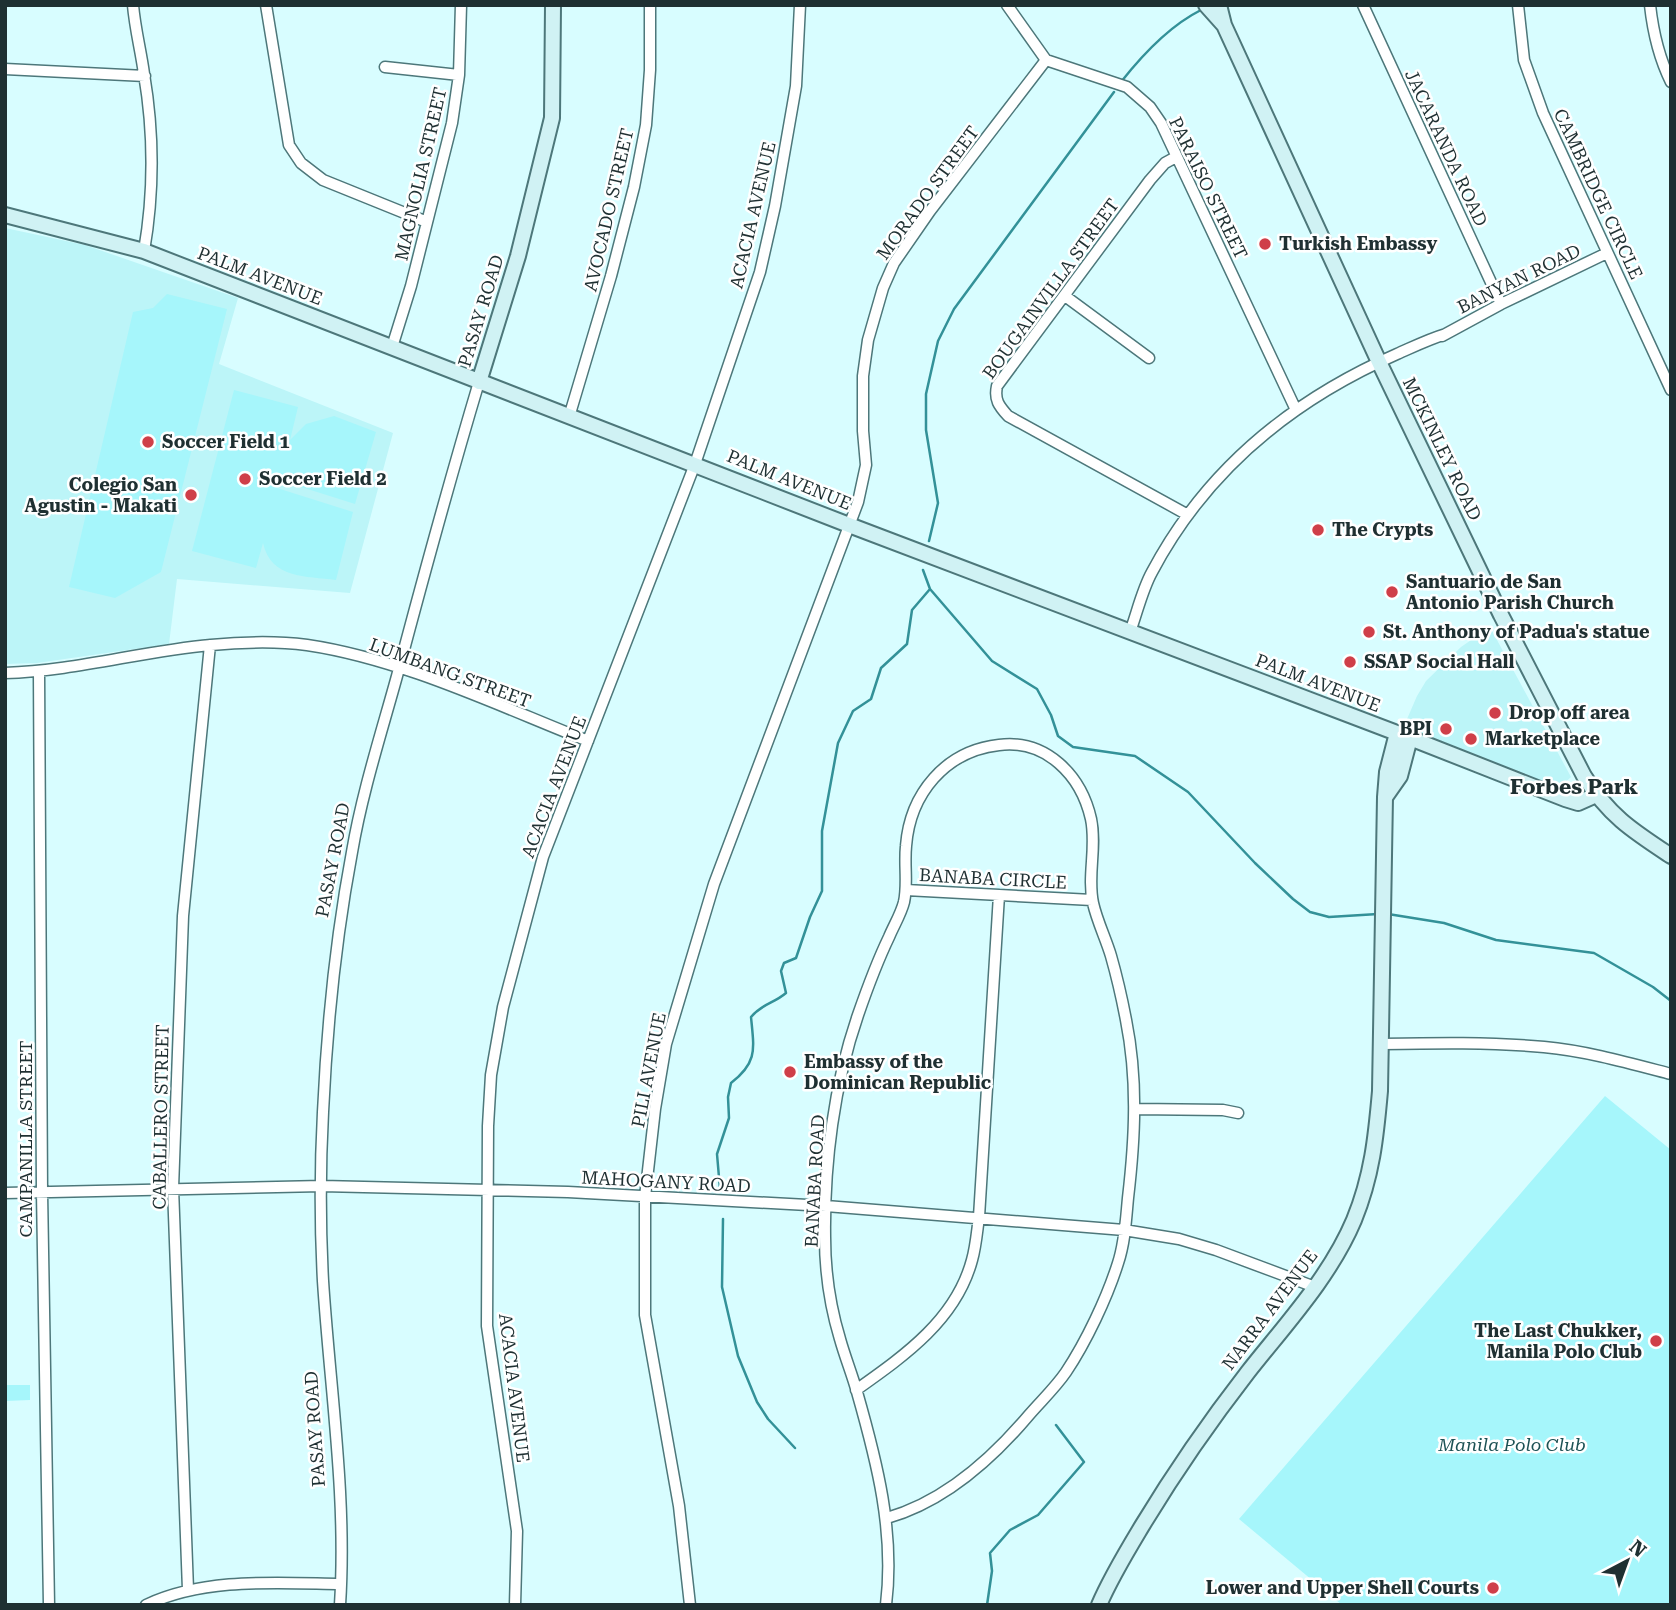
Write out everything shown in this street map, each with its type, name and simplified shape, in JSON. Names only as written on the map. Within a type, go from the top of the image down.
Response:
[{"type":"street","points":[[132,5],[145,76],[153,187],[144,251]]},
{"type":"street","points":[[266,5],[289,145],[301,163],[323,180],[427,222]]},
{"type":"street","name":"MAGNOLIA STREET","points":[[391,347],[411,286],[452,123],[459,75],[461,5]]},
{"type":"street","name":"PASAY ROAD","points":[[340,1605],[340,1492],[323,1282],[322,1186],[326,1053],[339,930],[352,848],[399,667],[452,472],[518,256],[545,145],[548,117],[552,110],[553,5]]},
{"type":"street","name":"AVOCADO STREET","points":[[569,416],[611,276],[634,187],[646,125],[650,70],[650,5]]},
{"type":"street","name":"ACACIA AVENUE","points":[[516,1605],[517,1531],[487,1326],[486,1191],[491,1075],[503,1007],[543,857],[695,464],[760,272],[775,206],[796,86],[800,5]]},
{"type":"street","points":[[1007,5],[1046,60]]},
{"type":"street","name":"MCKINLEY ROAD","points":[[1206,5],[1224,26]]},
{"type":"street","name":"MCKINLEY ROAD","points":[[1219,5],[1224,26],[1379,362],[1501,615],[1584,776],[1596,795],[1625,825],[1671,856]]},
{"type":"street","name":"JACARANDA ROAD","points":[[1363,5],[1501,304]]},
{"type":"street","name":"CAMBRIDGE CIRCLE","points":[[1518,5],[1524,60],[1543,113],[1671,390]]},
{"type":"street","points":[[1650,5],[1652,27],[1671,82]]},
{"type":"street","name":"PARAISO STREET","points":[[1046,60],[1110,80],[1135,93],[1150,107],[1161,123],[1296,410]]},
{"type":"street","name":"MORADO STREET","points":[[849,525],[865,475],[863,376],[868,340],[883,288],[894,263],[930,211],[1046,60]]},
{"type":"street","points":[[386,67],[459,75]]},
{"type":"street","points":[[5,69],[145,76]]},
{"type":"street","name":"BOUGAINVILLA STREET","points":[[1176,157],[1165,163],[1150,180],[997,386],[995,394],[998,405],[1008,416],[1188,515]]},
{"type":"street","name":"PALM AVENUE","points":[[5,215],[72,230],[144,251],[849,525],[1578,803],[1596,795]]},
{"type":"street","name":"BANYAN ROAD","points":[[1130,632],[1151,573],[1188,515],[1220,475],[1261,435],[1359,371],[1436,341],[1501,304],[1607,253]]},
{"type":"street","points":[[1065,296],[1149,358]]},
{"type":"street","name":"PILI AVENUE","points":[[690,1605],[679,1506],[645,1315],[645,1197],[655,1109],[666,1044],[714,884],[849,525]]},
{"type":"street","name":"LUMBANG STREET","points":[[5,673],[39,672],[210,645],[304,645],[340,651],[399,667],[588,741]]},
{"type":"street","name":"CABALLERO STREET","points":[[188,1590],[173,1188],[183,916],[210,645]]},
{"type":"street","name":"CAMPANILLA STREET","points":[[39,672],[42,1192],[49,1605]]},
{"type":"street","name":"NARRA AVENUE","points":[[1099,1605],[1173,1476],[1235,1389],[1315,1287],[1353,1222],[1372,1166],[1380,1091],[1385,797],[1387,772],[1403,735]]},
{"type":"street","name":"BANABA CIRCLE","points":[[1020,744],[1056,758],[1070,773],[1084,797],[1091,821],[1094,844],[1092,900],[906,890],[906,845],[910,817],[928,784],[940,771],[984,747],[1020,744]]},
{"type":"street","points":[[1555,794],[1573,792],[1580,788],[1584,776]]},
{"type":"street","name":"BANABA ROAD","points":[[886,1605],[889,1549],[887,1518],[856,1390],[831,1305],[825,1237],[834,1113],[846,1060],[856,1019],[904,906],[906,890]]},
{"type":"street","points":[[856,1390],[908,1353],[945,1314],[972,1261],[979,1217],[999,895]]},
{"type":"street","points":[[887,1518],[916,1508],[993,1455],[1065,1373],[1107,1292],[1120,1259],[1133,1160],[1136,1109],[1127,1024],[1112,959],[1092,900]]},
{"type":"street","points":[[1382,1044],[1466,1043],[1546,1047],[1608,1057],[1671,1074]]},
{"type":"street","points":[[1136,1109],[1223,1110],[1238,1113]]},
{"type":"street","name":"MAHOGANY ROAD","points":[[5,1192],[322,1186],[568,1192],[979,1217],[1124,1230],[1192,1243],[1315,1287]]},
{"type":"street","points":[[146,1605],[188,1590],[237,1585],[341,1584]]},
{"type":"shaded area","name":"Colegio San Agustin - Makati","points":[[5,228],[85,245],[238,298],[219,364],[393,433],[350,593],[177,579],[169,644],[37,663],[5,664]]},
{"type":"shaded area","points":[[1490,627],[1571,777],[1559,788],[1404,726],[1426,681],[1461,647]]},
{"type":"green space","name":"Soccer Field 1","points":[[167,294],[227,309],[161,572],[115,598],[69,587],[133,312],[153,308]]},
{"type":"green space","points":[[234,390],[298,407],[290,440],[306,424],[334,416],[376,432],[355,504],[279,480],[277,488],[353,512],[336,580],[291,574],[274,563],[267,555],[263,543],[256,568],[192,551]]},
{"type":"green space","name":"Manila Polo Club","points":[[1605,1096],[1671,1150],[1671,1605],[1342,1605],[1239,1519]]},
{"type":"green space","points":[[5,1385],[30,1385],[30,1400],[5,1401]]},
{"type":"waterway","points":[[1121,82],[1157,42],[1178,24],[1201,10]]},
{"type":"waterway","points":[[929,541],[938,503],[926,430],[926,394],[938,341],[954,309],[1114,92]]},
{"type":"waterway","points":[[923,570],[930,589],[992,661],[1037,689],[1051,715],[1058,736],[1073,747],[1135,756],[1188,792],[1255,863],[1310,912],[1329,917],[1378,914]]},
{"type":"waterway","points":[[720,1189],[717,1154],[729,1118],[728,1097],[731,1083],[746,1068],[752,1054],[751,1017],[786,993],[781,971],[784,963],[796,958],[822,891],[822,831],[838,743],[853,711],[871,699],[881,668],[907,644],[912,610],[930,589]]},
{"type":"waterway","points":[[1388,914],[1444,923],[1496,940],[1594,953],[1653,987],[1671,1001]]},
{"type":"waterway","points":[[723,1219],[722,1287],[738,1356],[757,1402],[768,1419],[795,1448]]},
{"type":"waterway","points":[[987,1605],[992,1571],[990,1553],[1010,1530],[1038,1515],[1084,1462],[1056,1425]]},
{"type":"place","name":"Turkish Embassy","points":[[1265,244]]},
{"type":"place","name":"Soccer Field 1","points":[[148,442]]},
{"type":"place","name":"Soccer Field 2","points":[[245,479]]},
{"type":"place","name":"Colegio San Agustin - Makati","points":[[191,495]]},
{"type":"place","name":"The Crypts","points":[[1318,530]]},
{"type":"place","name":"Santuario de San Antonio Parish Church","points":[[1392,592]]},
{"type":"place","name":"St. Anthony of Padua's statue","points":[[1369,632]]},
{"type":"place","name":"SSAP Social Hall","points":[[1350,662]]},
{"type":"place","name":"Drop off area","points":[[1495,713]]},
{"type":"place","name":"BPI","points":[[1446,729]]},
{"type":"place","name":"Marketplace","points":[[1471,739]]},
{"type":"place","name":"Embassy of the Dominican Republic","points":[[790,1072]]},
{"type":"place","name":"The Last Chukker, Manila Polo Club","points":[[1656,1341]]},
{"type":"place","name":"Lower and Upper Shell Courts","points":[[1493,1588]]},
{"type":"district","name":"Forbes Park","points":[[1574,787]]}]
